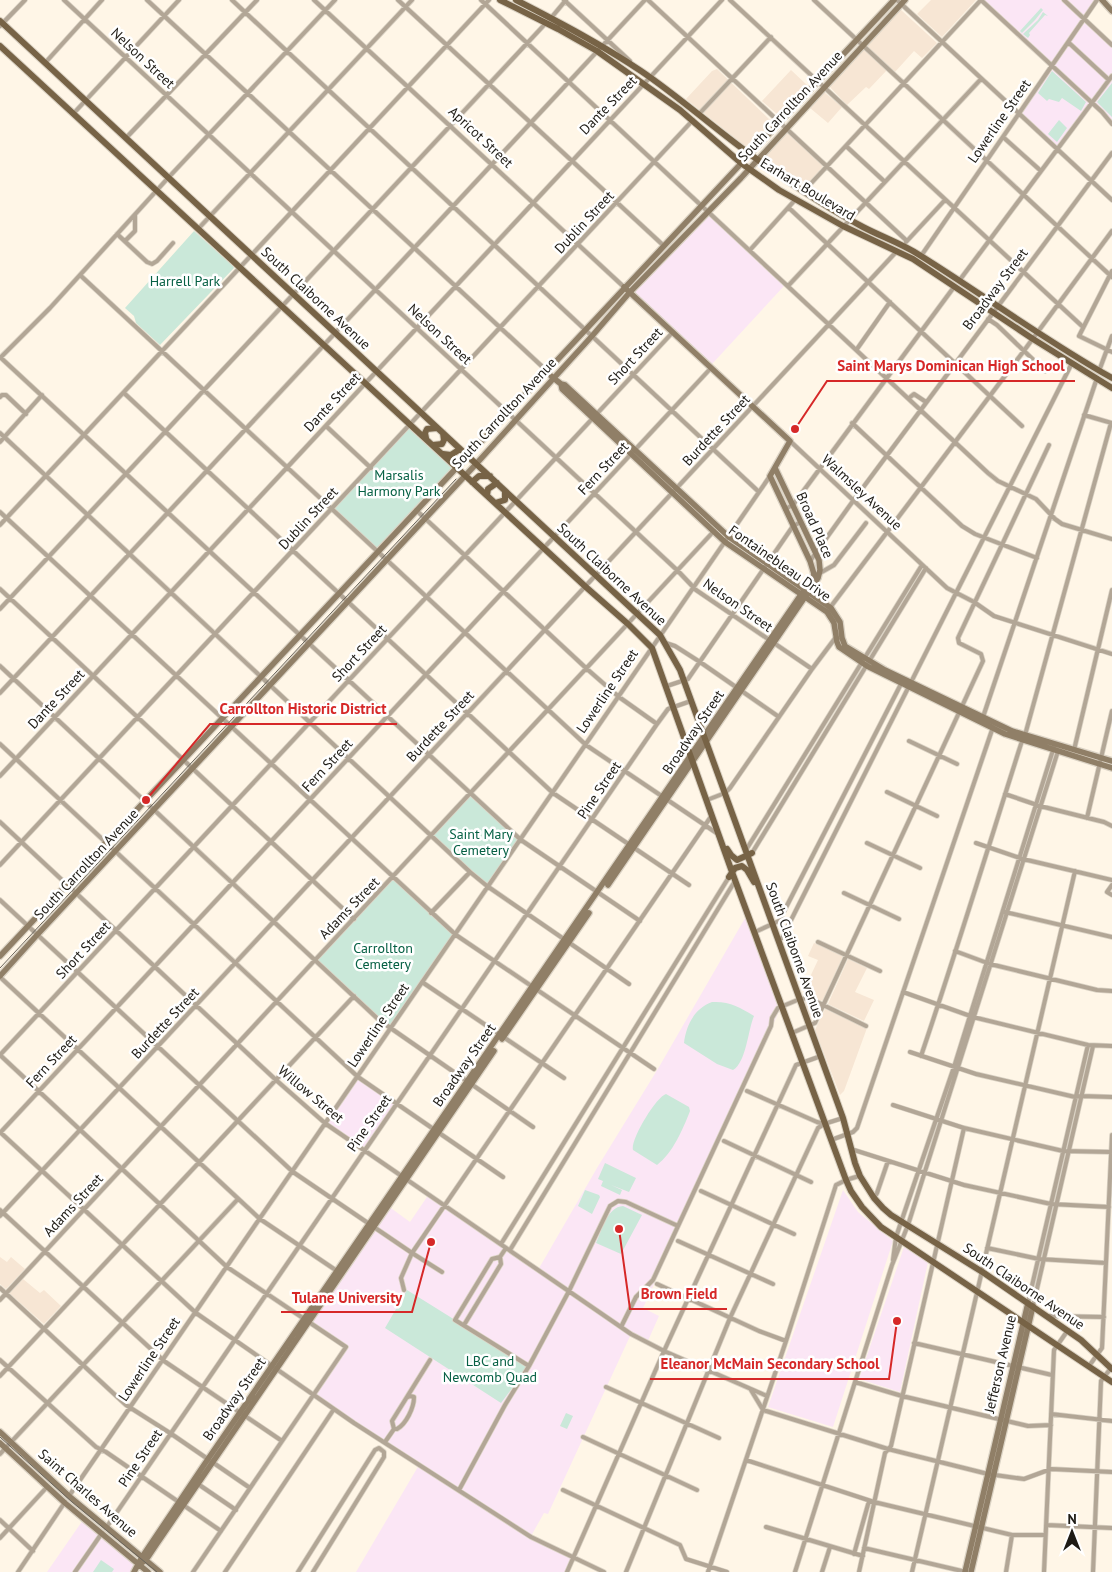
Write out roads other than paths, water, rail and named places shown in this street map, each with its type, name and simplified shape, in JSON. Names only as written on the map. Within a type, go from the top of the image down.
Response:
[{"type":"main road","name":"Earhart Boulevard","points":[[500,0],[641,71],[757,160],[850,220],[905,243],[957,284],[1072,363],[1112,388]]},
{"type":"main road","name":"Earhart Boulevard","points":[[516,0],[551,18],[599,49],[693,120],[748,169],[779,190],[843,226],[897,251],[957,284]]},
{"type":"main road","points":[[1102,0],[1112,11]]},
{"type":"main road","name":"South Carrollton Avenue","points":[[0,956],[779,122],[858,40],[900,1]]},
{"type":"main road","name":"South Carrollton Avenue","points":[[0,977],[37,934],[476,464],[630,292],[825,87],[900,1]]},
{"type":"main road","name":"South Claiborne Avenue","points":[[1,24],[45,62],[555,536],[666,643],[684,680],[749,853],[767,910],[776,922],[778,939],[843,1118],[860,1176],[874,1198],[891,1215],[937,1242],[1048,1316],[1081,1340],[1112,1368]]},
{"type":"main road","name":"South Claiborne Avenue","points":[[0,46],[652,648],[707,800],[732,879],[755,932],[824,1124],[851,1191],[862,1207],[881,1227],[1112,1382]]},
{"type":"main road","points":[[724,183],[730,189]]},
{"type":"main road","points":[[779,190],[786,184],[804,191]]},
{"type":"main road","points":[[798,202],[820,209],[822,206],[819,200]]},
{"type":"main road","name":"Apricot Street","points":[[624,288],[630,292]]},
{"type":"main road","name":"Walmsley Avenue","points":[[630,292],[790,442]]},
{"type":"main road","name":"Earhart Boulevard","points":[[1035,336],[1101,368],[1112,378]]},
{"type":"main road","name":"Fontainebleau Drive","points":[[547,372],[560,384],[562,389],[595,416],[727,539]]},
{"type":"main road","points":[[499,423],[506,430]]},
{"type":"main road","points":[[426,438],[425,433],[427,429],[437,428]]},
{"type":"main road","points":[[433,445],[442,444],[444,440],[443,433]]},
{"type":"main road","name":"Lowerline Street","points":[[770,476],[790,442]]},
{"type":"main road","points":[[443,454],[454,453],[460,448]]},
{"type":"main road","name":"Broad Place","points":[[775,468],[819,560],[820,573],[806,593]]},
{"type":"main road","points":[[472,482],[479,476],[490,476]]},
{"type":"main road","name":"Broad Place","points":[[770,476],[810,562],[814,574],[811,581]]},
{"type":"main road","points":[[487,495],[488,489],[497,483]]},
{"type":"main road","name":"Fontainebleau Drive","points":[[675,490],[714,531],[829,610],[840,622],[845,646],[866,662]]},
{"type":"main road","points":[[495,503],[504,500],[505,491]]},
{"type":"main road","points":[[424,502],[424,506],[430,512]]},
{"type":"main road","name":"Broadway Street","points":[[134,1572],[806,593],[811,581]]},
{"type":"main road","name":"Fontainebleau Drive","points":[[829,610],[841,650],[993,725],[1024,738],[1112,768]]},
{"type":"main road","name":"Fontainebleau Drive","points":[[1056,748],[1074,750],[1112,760]]},
{"type":"main road","points":[[716,826],[733,858],[739,860],[749,853]]},
{"type":"main road","points":[[732,879],[737,867],[742,866],[745,868],[767,910]]},
{"type":"main road","name":"Jefferson Avenue","points":[[965,1572],[991,1474],[1030,1304]]},
{"type":"main road","name":"Saint Charles Avenue","points":[[0,1432],[69,1496],[160,1572]]},
{"type":"main road","name":"Saint Charles Avenue","points":[[0,1443],[65,1503],[148,1572]]},
{"type":"main road","name":"Broadway Street","points":[[181,1504],[198,1484],[210,1460]]},
{"type":"main road","name":"Jefferson Avenue","points":[[971,1572],[978,1527]]},
{"type":"street","points":[[1,24],[25,0]]},
{"type":"street","name":"Nelson Street","points":[[64,0],[678,570],[694,587],[812,669]]},
{"type":"street","points":[[45,62],[102,0]]},
{"type":"street","points":[[147,0],[547,372]]},
{"type":"street","points":[[73,114],[179,0]]},
{"type":"street","points":[[232,0],[759,492]]},
{"type":"street","points":[[126,138],[257,0]]},
{"type":"street","name":"Apricot Street","points":[[314,0],[409,86],[624,288]]},
{"type":"street","points":[[335,0],[80,275],[0,357],[521,840],[640,921]]},
{"type":"street","points":[[398,0],[670,252]]},
{"type":"street","points":[[198,229],[412,0]]},
{"type":"street","points":[[481,0],[988,473],[998,481],[1041,503],[1062,524],[1112,539]]},
{"type":"street","points":[[0,525],[331,172],[489,0]]},
{"type":"street","points":[[551,18],[565,0],[641,71]]},
{"type":"street","points":[[0,693],[529,123],[646,0],[827,166],[905,243],[945,200]]},
{"type":"street","name":"Dante Street","points":[[0,776],[532,202],[722,0]]},
{"type":"street","points":[[730,0],[1083,327]]},
{"type":"street","points":[[814,0],[1111,274],[1080,336],[1112,352]]},
{"type":"street","points":[[804,191],[981,0],[1112,124]]},
{"type":"street","points":[[1064,0],[1112,45]]},
{"type":"street","name":"Lowerline Street","points":[[921,256],[1097,0]]},
{"type":"street","points":[[900,1],[1112,200]]},
{"type":"street","points":[[0,609],[546,23]]},
{"type":"street","points":[[699,114],[771,37]]},
{"type":"street","points":[[1068,42],[1109,80]]},
{"type":"street","points":[[785,509],[792,505],[1112,76]]},
{"type":"street","points":[[788,286],[981,79]]},
{"type":"street","name":"Dublin Street","points":[[0,866],[693,120]]},
{"type":"street","points":[[1003,137],[1041,171]]},
{"type":"street","points":[[846,146],[885,182]]},
{"type":"street","name":"Broadway Street","points":[[810,562],[926,402],[1112,153]]},
{"type":"street","points":[[750,250],[789,208],[798,202]]},
{"type":"street","points":[[789,208],[1022,426]]},
{"type":"street","points":[[125,241],[135,231],[135,215]]},
{"type":"street","points":[[829,610],[1059,304],[1112,230]]},
{"type":"street","points":[[117,234],[152,264],[173,243]]},
{"type":"street","name":"Burdette Street","points":[[1,1213],[120,1089],[897,251]]},
{"type":"street","points":[[80,275],[586,745],[718,834]]},
{"type":"street","points":[[857,349],[890,302]]},
{"type":"street","points":[[988,319],[997,325],[1023,352],[1045,371]]},
{"type":"street","name":"Short Street","points":[[0,1055],[673,332]]},
{"type":"street","points":[[982,719],[1112,336]]},
{"type":"street","points":[[755,932],[776,922],[810,862],[870,746],[956,592],[1072,363]]},
{"type":"street","name":"Fern Street","points":[[0,1132],[711,368]]},
{"type":"street","points":[[124,393],[553,793],[689,885]]},
{"type":"street","points":[[909,398],[914,394],[926,402]]},
{"type":"street","points":[[0,397],[6,395],[26,414]]},
{"type":"street","points":[[0,442],[42,395]]},
{"type":"street","points":[[921,1056],[939,1004],[987,846],[1024,738],[1112,423],[1084,415]]},
{"type":"street","points":[[852,423],[962,526],[1037,558]]},
{"type":"street","points":[[326,426],[371,468]]},
{"type":"street","points":[[0,433],[470,872],[487,886],[629,984]]},
{"type":"street","name":"Walmsley Avenue","points":[[790,442],[947,588],[974,602],[994,616],[1112,654]]},
{"type":"street","points":[[792,1033],[815,1023],[983,661],[981,654],[959,643],[958,638],[1050,444]]},
{"type":"street","name":"Lowerline Street","points":[[18,1572],[770,476]]},
{"type":"street","points":[[416,510],[586,668],[619,697],[656,724]]},
{"type":"street","points":[[0,512],[456,935],[654,1068]]},
{"type":"street","points":[[667,686],[688,679],[793,526],[801,522]]},
{"type":"street","points":[[820,573],[834,565],[866,523]]},
{"type":"street","name":"Adams Street","points":[[0,1300],[714,531]]},
{"type":"street","points":[[749,853],[780,808],[924,567]]},
{"type":"street","points":[[0,589],[354,919]]},
{"type":"street","points":[[1074,750],[1112,590]]},
{"type":"street","points":[[707,800],[725,793],[730,788],[836,637]]},
{"type":"street","points":[[666,643],[675,646],[700,662],[779,717]]},
{"type":"street","points":[[749,853],[774,804],[832,711],[866,662]]},
{"type":"street","points":[[0,666],[379,1020],[533,1127]]},
{"type":"street","points":[[778,939],[782,938],[876,749],[906,683]]},
{"type":"street","points":[[673,706],[691,701]]},
{"type":"street","name":"Pine Street","points":[[75,1572],[461,1008],[560,867],[656,724],[668,709],[673,706]]},
{"type":"street","points":[[832,711],[838,713]]},
{"type":"street","points":[[1087,818],[1112,711]]},
{"type":"street","points":[[831,1140],[848,1134],[857,1128],[993,725]]},
{"type":"street","points":[[909,741],[957,764]]},
{"type":"street","points":[[0,744],[358,1077],[503,1176]]},
{"type":"street","points":[[870,746],[876,749]]},
{"type":"street","points":[[794,1572],[892,1265],[903,1242],[922,1171],[1056,748]]},
{"type":"street","points":[[804,757],[809,760]]},
{"type":"street","points":[[887,792],[937,816]]},
{"type":"street","points":[[1005,794],[1038,806],[1104,822],[1112,826]]},
{"type":"street","points":[[774,804],[780,808]]},
{"type":"street","points":[[840,804],[846,807]]},
{"type":"street","points":[[404,1290],[401,1278],[412,1253],[712,815]]},
{"type":"street","name":"Willow Street","points":[[0,822],[237,1044],[326,1124],[631,1334],[709,1372],[767,1396]]},
{"type":"street","points":[[976,842],[1021,858],[1112,880]]},
{"type":"street","points":[[867,843],[920,868]]},
{"type":"street","points":[[810,862],[817,866]]},
{"type":"street","points":[[912,1572],[1075,871]]},
{"type":"street","points":[[431,913],[470,872]]},
{"type":"street","points":[[502,1244],[674,966],[732,879]]},
{"type":"street","points":[[529,1366],[454,1320],[492,1259],[500,1257],[508,1249],[571,1150],[681,970],[732,879]]},
{"type":"street","points":[[1112,885],[1107,892],[1112,895]]},
{"type":"street","points":[[844,893],[898,919]]},
{"type":"street","points":[[0,900],[293,1172],[442,1272]]},
{"type":"street","points":[[1005,912],[1112,937]]},
{"type":"street","points":[[776,922],[787,926]]},
{"type":"street","points":[[818,942],[880,971]]},
{"type":"street","points":[[955,951],[988,963],[1050,979],[1097,990],[1112,991]]},
{"type":"street","points":[[674,966],[681,970]]},
{"type":"street","points":[[0,977],[260,1219],[339,1273]]},
{"type":"street","points":[[422,982],[564,1078]]},
{"type":"street","points":[[903,992],[971,1016],[1090,1046],[1112,1046]]},
{"type":"street","points":[[0,1376],[354,996]]},
{"type":"street","points":[[621,1327],[636,1297],[653,1280],[778,1008],[800,999],[809,998],[866,1026]]},
{"type":"street","name":"Jefferson Avenue","points":[[1030,1304],[1069,1150],[1090,1046]]},
{"type":"street","name":"Jefferson Avenue","points":[[1041,1259],[1050,1204],[1075,1097],[1090,1046]]},
{"type":"street","points":[[910,1052],[976,1074],[1024,1086],[1075,1097],[1112,1097]]},
{"type":"street","points":[[0,1055],[227,1267],[346,1347],[193,1572]]},
{"type":"street","points":[[567,1572],[664,1351],[796,1066],[821,1056]]},
{"type":"street","points":[[747,1091],[824,1124]]},
{"type":"street","points":[[894,1105],[964,1128],[1063,1151],[1111,1152]]},
{"type":"street","points":[[626,1572],[730,1318],[796,1175],[819,1128],[824,1124],[843,1118]]},
{"type":"street","points":[[854,1554],[872,1502],[885,1453],[891,1446],[964,1128]]},
{"type":"street","points":[[0,1132],[196,1313],[314,1395],[534,1539],[604,1572]]},
{"type":"street","points":[[1088,1366],[1102,1348],[1106,1263],[1110,1249],[1109,1207],[1112,1137]]},
{"type":"street","points":[[724,1141],[811,1182]]},
{"type":"street","points":[[563,1145],[571,1150]]},
{"type":"street","points":[[851,1149],[951,1181],[1000,1193],[1050,1204],[1109,1207]]},
{"type":"street","points":[[874,1198],[888,1161]]},
{"type":"street","points":[[892,1265],[896,1237],[901,1221],[922,1171]]},
{"type":"street","points":[[708,1572],[786,1341],[836,1185],[860,1176]]},
{"type":"street","points":[[701,1191],[794,1234]]},
{"type":"street","points":[[0,1454],[238,1199]]},
{"type":"street","points":[[459,1490],[569,1291],[606,1210],[614,1203],[626,1202],[678,1226]]},
{"type":"street","points":[[1,1213],[164,1360],[282,1441]]},
{"type":"street","points":[[678,1241],[773,1284]]},
{"type":"street","points":[[987,1248],[1041,1259],[1106,1263]]},
{"type":"street","points":[[464,1325],[501,1264],[500,1257]]},
{"type":"street","points":[[657,1284],[759,1331],[786,1341]]},
{"type":"street","points":[[0,1288],[131,1408],[250,1488]]},
{"type":"street","points":[[1104,1304],[1112,1304]]},
{"type":"street","points":[[1048,1316],[1104,1317]]},
{"type":"street","points":[[1044,1572],[1054,1350],[1068,1330]]},
{"type":"street","points":[[914,1343],[1052,1375]]},
{"type":"street","points":[[0,1360],[47,1404],[101,1450],[221,1531]]},
{"type":"street","points":[[394,1429],[392,1421],[430,1360]]},
{"type":"street","points":[[1093,1572],[1101,1381],[1112,1368]]},
{"type":"street","points":[[855,1382],[902,1396],[1003,1420],[1033,1426],[1050,1425]]},
{"type":"street","points":[[606,1387],[719,1438]]},
{"type":"street","points":[[751,1390],[763,1410],[888,1449],[937,1462],[991,1474],[1024,1478],[1052,1469],[1112,1472]]},
{"type":"street","points":[[385,1442],[394,1429],[401,1426],[413,1407],[414,1397],[408,1397]]},
{"type":"street","points":[[225,1572],[334,1408]]},
{"type":"street","points":[[1051,1414],[1112,1421]]},
{"type":"street","points":[[583,1437],[697,1490]]},
{"type":"street","points":[[298,1572],[375,1450],[382,1449],[384,1457],[313,1572]]},
{"type":"street","points":[[746,1460],[872,1502],[1012,1535],[1046,1535]]},
{"type":"street","points":[[198,1484],[236,1510]]},
{"type":"street","points":[[0,1538],[47,1487]]},
{"type":"street","points":[[563,1490],[680,1545],[686,1559],[727,1572]]},
{"type":"street","points":[[859,1572],[872,1502]]},
{"type":"street","points":[[0,1520],[33,1551]]},
{"type":"street","points":[[1046,1525],[1112,1528]]},
{"type":"street","points":[[766,1526],[863,1556]]},
{"type":"street","points":[[1006,1572],[1012,1535]]},
{"type":"street","points":[[319,1538],[330,1544]]},
{"type":"street","points":[[822,1572],[830,1547]]},
{"type":"street","points":[[864,1548],[965,1572]]},
{"type":"tram line","points":[[0,968],[456,479]]},
{"type":"tram line","points":[[0,1437],[72,1502],[157,1572]]},
{"type":"place","name":"Saint Marys Dominican High School","points":[[795,429]]},
{"type":"place","name":"Carrollton Historic District","points":[[146,800]]},
{"type":"place","name":"Brown Field","points":[[619,1229]]},
{"type":"place","name":"Tulane University","points":[[431,1242]]},
{"type":"place","name":"Eleanor McMain Secondary School","points":[[897,1321]]},
{"type":"park label","name":"Harrell Park","points":[[185,281]]},
{"type":"park label","name":"Marsalis Harmony Park","points":[[399,484]]},
{"type":"park label","name":"Saint Mary Cemetery","points":[[481,842]]},
{"type":"park label","name":"Carrollton Cemetery","points":[[383,956]]},
{"type":"park label","name":"LBC and Newcomb Quad","points":[[490,1369]]}]
